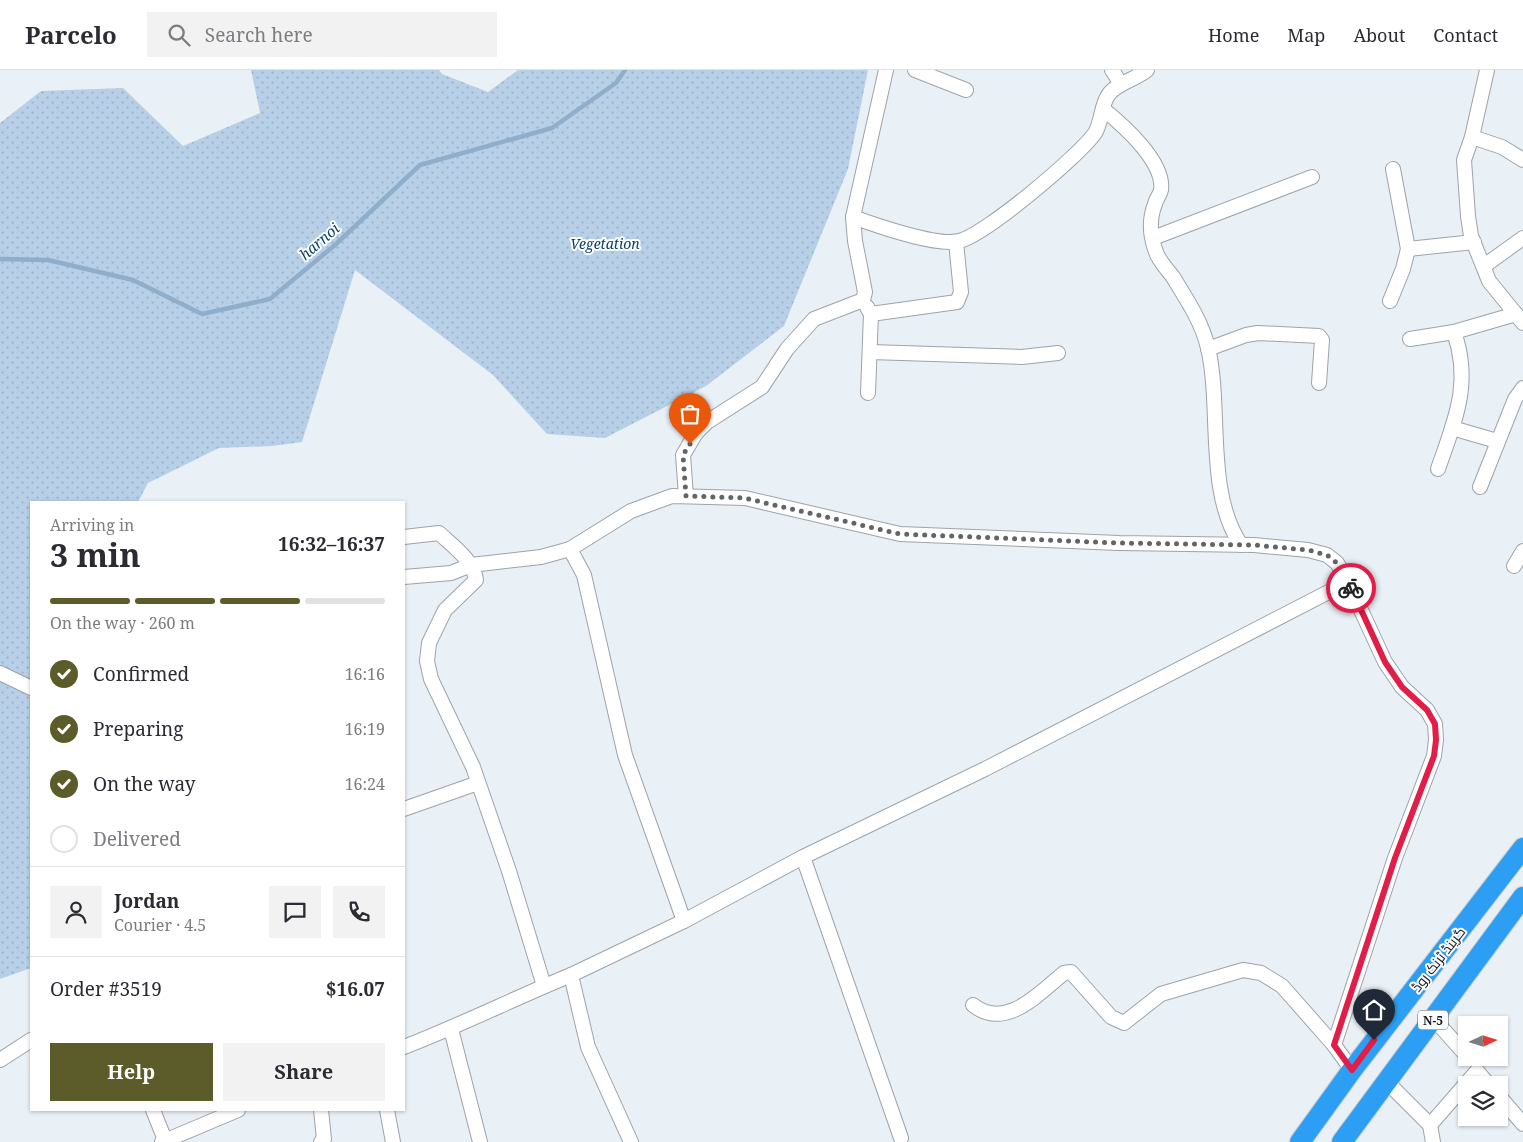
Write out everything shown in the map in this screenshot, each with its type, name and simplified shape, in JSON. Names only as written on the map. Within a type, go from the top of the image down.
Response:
[{"type":"highway","name":"گرینڈ ٹرنک روڈ","points":[[1300,1142],[1352,1070],[1523,848]]},
{"type":"highway","name":"N-5","points":[[1342,1142],[1523,897]]},
{"type":"street","points":[[868,393],[871,314],[863,300],[865,292],[855,241],[853,217],[886,70]]},
{"type":"street","points":[[915,70],[966,90]]},
{"type":"street","points":[[1112,70],[1122,84]]},
{"type":"street","points":[[853,217],[903,234],[956,242],[980,230],[1053,175],[1095,132],[1109,94],[1122,84],[1136,79],[1147,70]]},
{"type":"street","points":[[1410,339],[1519,318],[1489,281],[1474,242],[1468,216],[1464,183],[1464,160],[1472,137],[1487,70]]},
{"type":"street","points":[[1103,109],[1127,129],[1154,162],[1161,191],[1151,214],[1156,253],[1192,306],[1208,348],[1220,481],[1230,523],[1241,545]]},
{"type":"street","points":[[1472,137],[1502,147],[1523,160]]},
{"type":"street","points":[[1390,301],[1403,269],[1408,250],[1393,170]]},
{"type":"street","points":[[1153,238],[1312,177]]},
{"type":"street","points":[[1484,266],[1523,238]]},
{"type":"street","points":[[871,314],[957,302],[961,292],[956,242]]},
{"type":"street","points":[[1408,250],[1474,242]]},
{"type":"street","points":[[686,496],[683,455],[696,433],[707,422],[762,387],[787,349],[814,319],[863,300]]},
{"type":"street","points":[[1438,469],[1461,397],[1463,379],[1460,350],[1454,332]]},
{"type":"street","points":[[1208,348],[1252,334],[1319,336],[1322,340],[1319,383]]},
{"type":"street","points":[[870,352],[1022,357],[1058,353]]},
{"type":"street","points":[[1480,487],[1515,399],[1523,388]]},
{"type":"street","points":[[1452,428],[1497,441]]},
{"type":"street","points":[[405,577],[451,573],[471,565],[541,557],[570,549],[630,511],[672,496],[744,498],[900,534],[1119,543],[1241,545],[1308,550],[1327,555],[1337,563],[1348,582],[1385,662],[1402,687],[1427,710],[1435,724],[1436,740],[1434,756],[1395,858],[1334,1045]]},
{"type":"street","points":[[405,537],[440,533],[471,565],[476,580],[445,610],[429,643],[427,662],[431,679],[478,783],[509,871],[544,986]]},
{"type":"street","points":[[570,549],[584,576],[625,756],[684,921]]},
{"type":"street","points":[[1514,566],[1523,552]]},
{"type":"street","points":[[405,1047],[451,1029],[571,975],[684,921],[803,857],[994,765],[1348,582]]},
{"type":"street","points":[[0,673],[30,688]]},
{"type":"street","points":[[405,809],[478,783]]},
{"type":"street","points":[[803,857],[901,1138]]},
{"type":"street","points":[[973,1005],[988,1013],[1016,1010],[1064,973],[1070,972],[1111,1017],[1124,1023],[1161,994],[1243,970],[1262,974],[1282,986],[1334,1045],[1352,1070]]},
{"type":"street","points":[[571,975],[588,1047],[632,1142]]},
{"type":"street","points":[[1434,1019],[1458,1046]]},
{"type":"street","points":[[451,1029],[480,1142]]},
{"type":"street","points":[[0,1060],[30,1041]]},
{"type":"street","points":[[1473,1066],[1481,1076]]},
{"type":"street","points":[[1430,1125],[1477,1072]]},
{"type":"street","points":[[1387,1082],[1430,1125],[1434,1142]]},
{"type":"street","points":[[1508,1106],[1523,1124]]},
{"type":"street","points":[[153,1111],[163,1141],[236,1111]]},
{"type":"street","points":[[321,1111],[324,1139],[321,1142]]},
{"type":"street","points":[[387,1111],[393,1142]]},
{"type":"green space","name":"Vegetation","points":[[251,70],[439,70],[442,74],[488,92],[518,70],[868,70],[848,169],[784,326],[706,386],[605,438],[547,434],[493,375],[355,270],[302,442],[272,446],[219,448],[148,483],[139,501],[30,501],[30,968],[0,979],[0,123],[41,91],[123,88],[183,146],[260,113]]},
{"type":"waterway","name":"harnoi","points":[[0,259],[48,260],[133,280],[202,314],[270,299],[335,245],[420,165],[552,128],[616,83],[625,70]]},
{"type":"way so far","points":[[690,444],[683,455],[686,496],[744,498],[900,534],[1119,543],[1254,545],[1308,550],[1327,555],[1337,563],[1351,588]]},
{"type":"route","points":[[1351,588],[1385,662],[1402,687],[1427,710],[1435,724],[1436,740],[1434,756],[1395,858],[1334,1045],[1352,1070],[1374,1040]]}]
